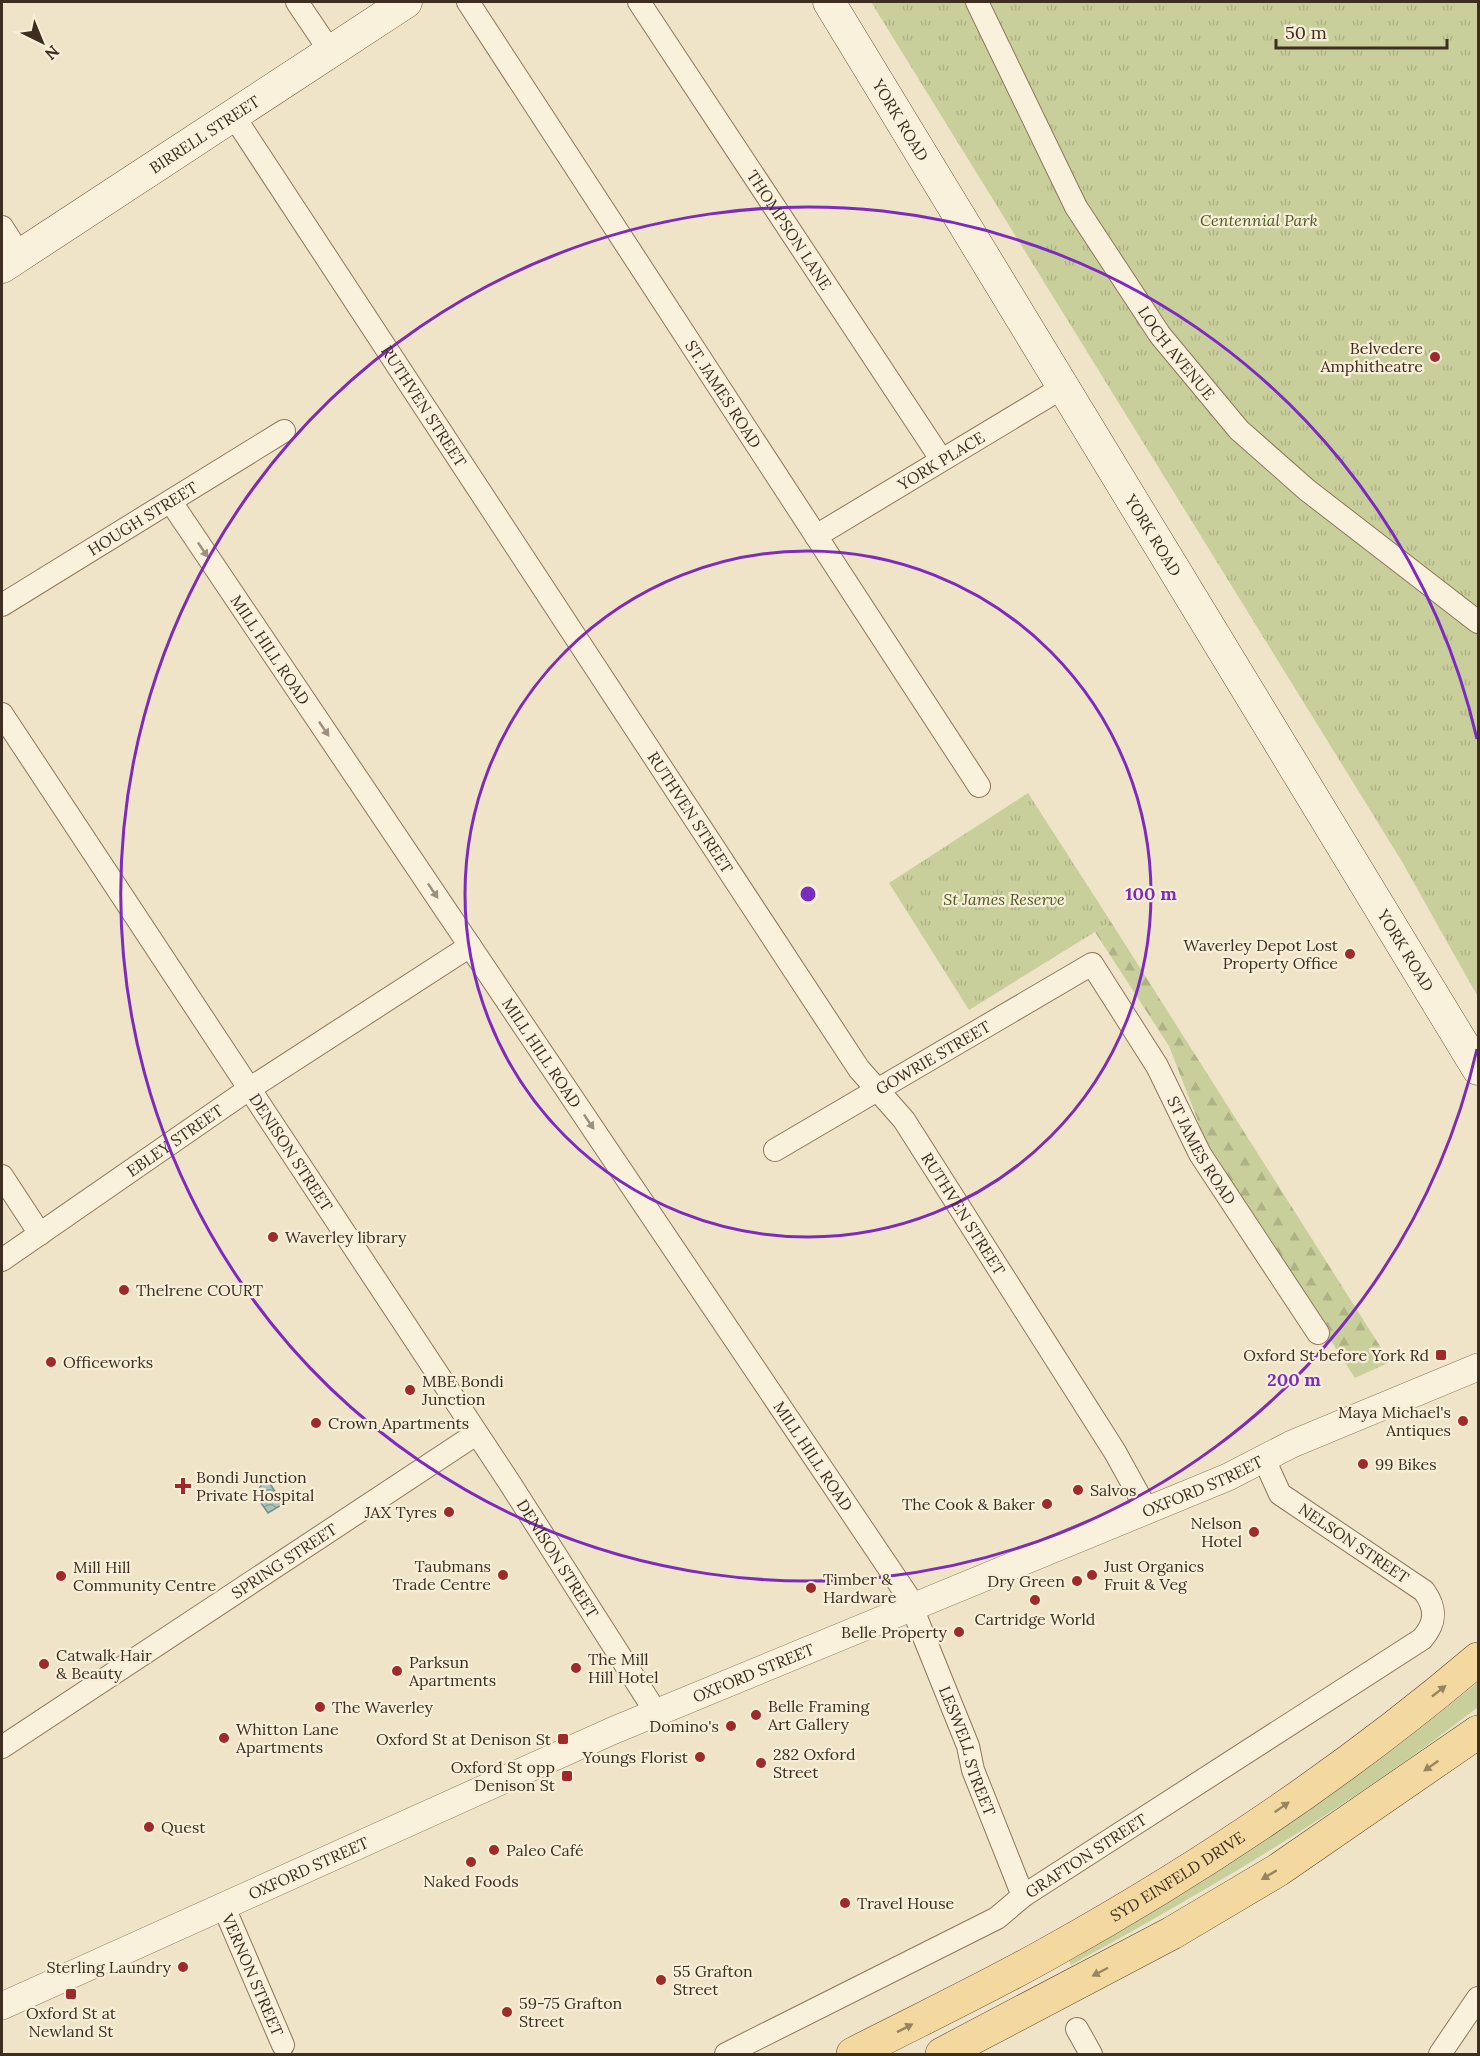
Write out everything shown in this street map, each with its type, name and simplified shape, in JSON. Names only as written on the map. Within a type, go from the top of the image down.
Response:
[{"type":"main road","name":"BIRRELL STREET","points":[[11,261],[406,2]]},
{"type":"main road","name":"YORK ROAD","points":[[830,2],[1479,1068]]},
{"type":"main road","name":"SYD EINFELD DRIVE","points":[[853,2055],[1046,1954],[1150,1893],[1253,1827],[1358,1754],[1479,1659]]},
{"type":"main road","points":[[942,2055],[1172,1933],[1278,1870],[1479,1732]]},
{"type":"street","points":[[297,2],[330,51]]},
{"type":"street","name":"ST. JAMES ROAD","points":[[468,2],[979,786]]},
{"type":"street","name":"THOMPSON LANE","points":[[639,2],[941,459]]},
{"type":"street","name":"LOCH AVENUE","points":[[977,2],[1076,207],[1160,335],[1239,430],[1307,490],[1474,616]]},
{"type":"street","name":"RUTHVEN STREET","points":[[233,115],[859,1069],[904,1120],[1115,1452],[1147,1510]]},
{"type":"street","points":[[2,227],[11,261]]},
{"type":"street","name":"YORK PLACE","points":[[816,536],[1065,386]]},
{"type":"street","name":"HOUGH STREET","points":[[2,605],[284,431]]},
{"type":"street","name":"MILL HILL ROAD","points":[[171,502],[912,1605]]},
{"type":"street","name":"DENISON STREET","points":[[2,714],[476,1434],[657,1714]]},
{"type":"street","name":"EBLEY STREET","points":[[2,1260],[249,1089],[470,946]]},
{"type":"street","name":"GOWRIE STREET","points":[[775,1150],[1092,964]]},
{"type":"street","name":"ST JAMES ROAD","points":[[1092,964],[1157,1066],[1200,1154],[1318,1333]]},
{"type":"street","points":[[2,1176],[40,1234]]},
{"type":"street","name":"OXFORD STREET","points":[[2,2006],[612,1731],[912,1605],[1228,1477],[1299,1441],[1479,1367]]},
{"type":"street","name":"SPRING STREET","points":[[2,1747],[476,1434]]},
{"type":"street","name":"NELSON STREET","points":[[1264,1459],[1280,1494],[1420,1586],[1434,1610],[1430,1630]]},
{"type":"street","name":"LESWELL STREET","points":[[912,1605],[968,1746],[973,1770],[1023,1896]]},
{"type":"street","name":"GRAFTON STREET","points":[[726,2055],[998,1918],[1023,1896],[1406,1652],[1430,1630]]},
{"type":"street","name":"VERNON STREET","points":[[223,1905],[282,2045]]},
{"type":"street","points":[[1440,2055],[1479,1998]]},
{"type":"street","points":[[1077,2029],[1091,2055]]},
{"type":"green space","name":"Centennial Park","points":[[871,2],[1478,2],[1478,997],[1401,860]]},
{"type":"green space","name":"St James Reserve","points":[[1028,793],[1111,922],[969,1010],[889,883]]},
{"type":"green space","points":[[1111,922],[1390,1362],[1355,1378],[1227,1179],[1205,1139],[1169,1046],[1095,932]]},
{"type":"green space","points":[[1478,1682],[1478,1707],[1381,1778],[1228,1876],[1071,1965],[1069,1961],[1176,1898],[1330,1795],[1430,1721]]},
{"type":"water","points":[[263,1482],[269,1482],[283,1504],[268,1513],[259,1500],[263,1495],[259,1489]]},
{"type":"place","name":"Belvedere Amphitheatre","points":[[1435,357]]},
{"type":"place","name":"Waverley Depot Lost Property Office","points":[[1350,954]]},
{"type":"place","name":"Waverley library","points":[[273,1237]]},
{"type":"place","name":"Thelrene COURT","points":[[124,1290]]},
{"type":"place","name":"Oxford St before York Rd","points":[[1441,1355]]},
{"type":"place","name":"Officeworks","points":[[51,1362]]},
{"type":"place","name":"MBE Bondi Junction","points":[[410,1390]]},
{"type":"place","name":"Maya Michael's Antiques","points":[[1463,1421]]},
{"type":"place","name":"Crown Apartments","points":[[316,1423]]},
{"type":"place","name":"99 Bikes","points":[[1363,1464]]},
{"type":"place","name":"Bondi Junction Private Hospital","points":[[183,1486]]},
{"type":"place","name":"Salvos","points":[[1078,1490]]},
{"type":"place","name":"The Cook & Baker","points":[[1047,1504]]},
{"type":"place","name":"JAX Tyres","points":[[449,1512]]},
{"type":"place","name":"Nelson Hotel","points":[[1254,1532]]},
{"type":"place","name":"Taubmans Trade Centre","points":[[503,1575]]},
{"type":"place","name":"Just Organics Fruit & Veg","points":[[1092,1575]]},
{"type":"place","name":"Mill Hill Community Centre","points":[[61,1576]]},
{"type":"place","name":"Dry Green","points":[[1077,1581]]},
{"type":"place","name":"Timber & Hardware","points":[[811,1588]]},
{"type":"place","name":"Cartridge World","points":[[1035,1600]]},
{"type":"place","name":"Belle Property","points":[[959,1632]]},
{"type":"place","name":"Catwalk Hair & Beauty","points":[[44,1664]]},
{"type":"place","name":"The Mill Hill Hotel","points":[[576,1668]]},
{"type":"place","name":"Parksun Apartments","points":[[397,1671]]},
{"type":"place","name":"The Waverley","points":[[320,1707]]},
{"type":"place","name":"Belle Framing Art Gallery","points":[[756,1715]]},
{"type":"place","name":"Domino's","points":[[731,1726]]},
{"type":"place","name":"Whitton Lane Apartments","points":[[224,1738]]},
{"type":"place","name":"Oxford St at Denison St","points":[[563,1739]]},
{"type":"place","name":"Youngs Florist","points":[[700,1757]]},
{"type":"place","name":"282 Oxford Street","points":[[761,1763]]},
{"type":"place","name":"Oxford St opp Denison St","points":[[567,1776]]},
{"type":"place","name":"Quest","points":[[149,1827]]},
{"type":"place","name":"Paleo Café","points":[[494,1850]]},
{"type":"place","name":"Naked Foods","points":[[471,1862]]},
{"type":"place","name":"Travel House","points":[[845,1903]]},
{"type":"place","name":"Sterling Laundry","points":[[183,1967]]},
{"type":"place","name":"55 Grafton Street","points":[[661,1980]]},
{"type":"place","name":"Oxford St at Newland St","points":[[71,1994]]},
{"type":"place","name":"59-75 Grafton Street","points":[[507,2012]]}]
